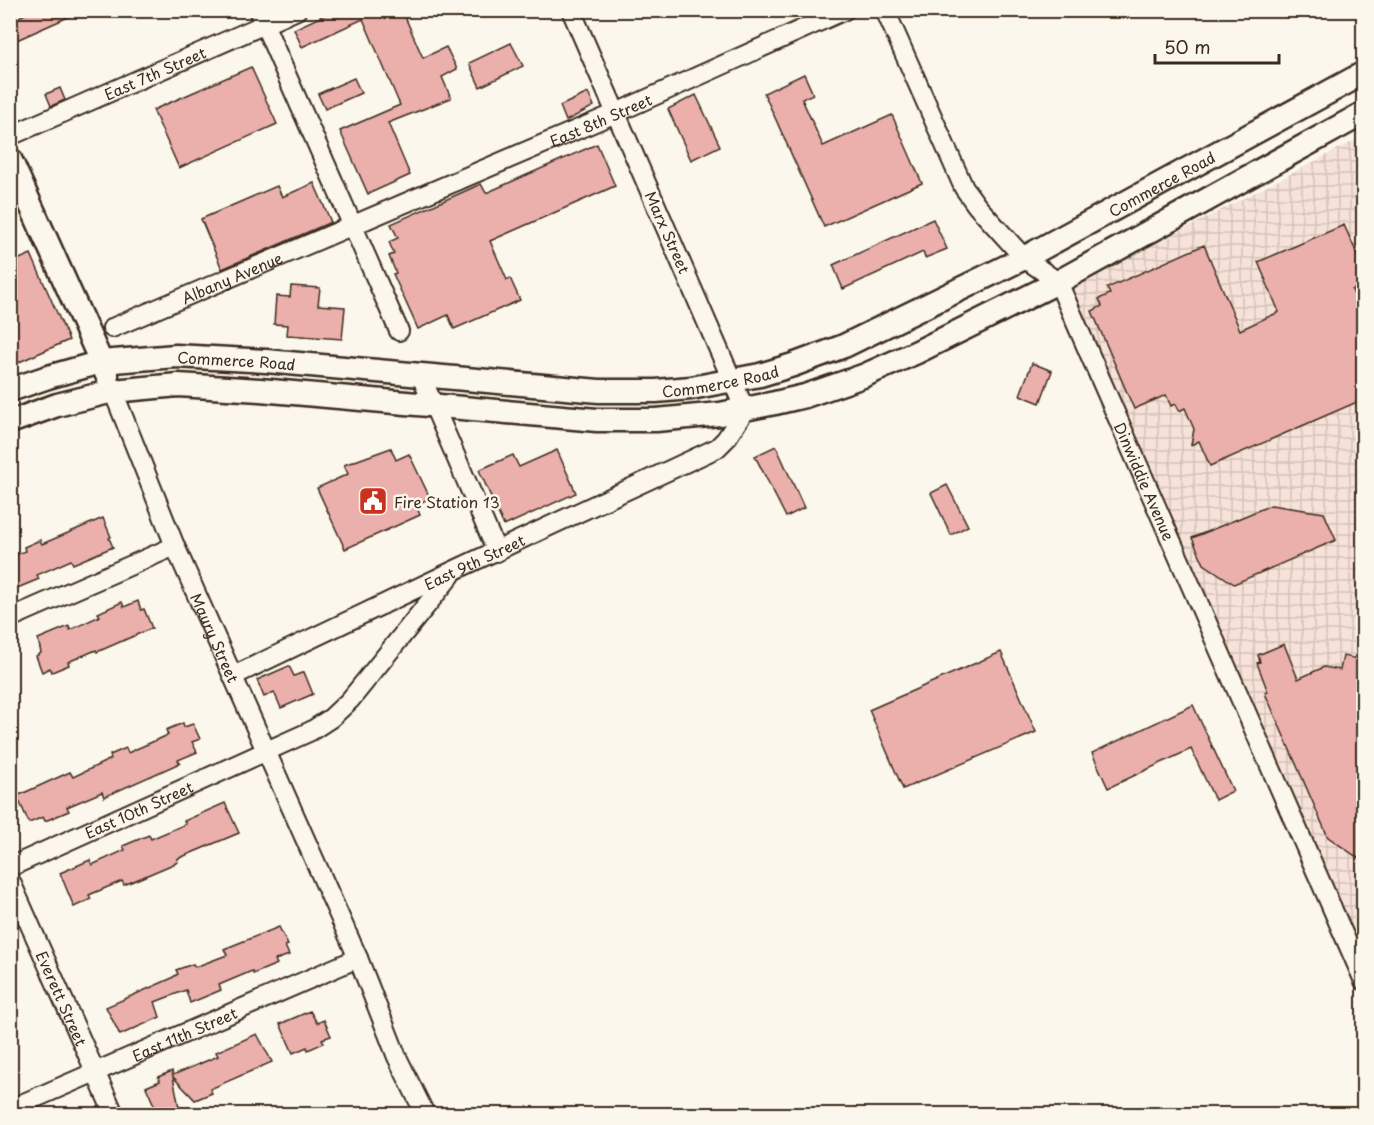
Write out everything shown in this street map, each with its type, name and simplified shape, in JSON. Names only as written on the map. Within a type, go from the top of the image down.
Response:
[{"type":"main road","name":"Commerce Road","points":[[10,390],[101,362],[176,356],[202,356],[538,387],[627,391],[691,387],[733,381],[788,367],[844,346],[1024,258],[1364,73]]},
{"type":"main road","name":"Commerce Road","points":[[10,422],[57,405],[112,391],[168,386],[209,386],[539,417],[615,421],[688,417],[745,410],[805,396],[863,376],[917,352],[1058,282],[1364,113]]},
{"type":"main road","name":"Maury Street","points":[[10,159],[112,391]]},
{"type":"street","name":"East 7th Street","points":[[10,136],[261,18],[297,10]]},
{"type":"street","name":"Marx Street","points":[[572,10],[745,410]]},
{"type":"street","name":"East 8th Street","points":[[352,224],[616,113],[845,10]]},
{"type":"street","points":[[885,10],[959,180],[977,206],[1024,258],[1058,282]]},
{"type":"street","points":[[261,18],[399,331]]},
{"type":"street","name":"Albany Avenue","points":[[112,328],[352,224]]},
{"type":"street","name":"Dinwiddie Avenue","points":[[1058,282],[1355,940],[1364,981]]},
{"type":"street","points":[[421,376],[496,552]]},
{"type":"street","name":"Maury Street","points":[[112,391],[174,546],[267,751],[358,958],[397,1057],[424,1114]]},
{"type":"street","name":"East 9th Street","points":[[233,676],[717,448],[726,439],[745,410]]},
{"type":"street","points":[[10,618],[174,546]]},
{"type":"street","name":"East 10th Street","points":[[10,867],[267,751],[331,718],[350,700],[455,570]]},
{"type":"street","name":"Everett Street","points":[[10,880],[114,1114]]},
{"type":"street","name":"East 11th Street","points":[[10,1109],[358,958]]},
{"type":"shaded area","points":[[1363,136],[1363,961],[1066,291]]},
{"type":"building","points":[[34,10],[84,10],[10,43],[10,21]]},
{"type":"building","points":[[335,10],[402,10],[423,58],[446,47],[457,69],[442,77],[451,98],[388,123],[410,175],[368,194],[340,131],[400,105],[363,19],[302,47],[294,29]]},
{"type":"building","points":[[511,43],[523,66],[480,87],[469,63]]},
{"type":"building","points":[[251,67],[277,124],[179,168],[153,110]]},
{"type":"building","points":[[804,74],[813,94],[802,99],[823,146],[892,115],[922,183],[824,227],[764,93]]},
{"type":"building","points":[[354,78],[361,93],[325,109],[318,94]]},
{"type":"building","points":[[60,88],[65,100],[51,106],[46,94]]},
{"type":"building","points":[[588,93],[594,106],[566,121],[560,106]]},
{"type":"building","points":[[696,95],[720,146],[691,160],[668,109]]},
{"type":"building","points":[[597,144],[615,186],[490,241],[507,280],[510,278],[520,300],[454,329],[448,315],[418,329],[393,274],[396,273],[389,256],[394,254],[389,242],[398,238],[391,224],[481,184],[486,193]]},
{"type":"building","points":[[314,183],[331,222],[222,269],[201,219],[277,186],[282,197]]},
{"type":"building","points":[[933,219],[947,249],[925,258],[923,252],[843,289],[833,265]]},
{"type":"building","points":[[1344,225],[1364,269],[1364,285],[1352,290],[1364,317],[1364,399],[1210,466],[1199,441],[1191,445],[1194,429],[1185,408],[1179,411],[1176,404],[1171,406],[1166,395],[1134,409],[1092,311],[1102,306],[1099,299],[1110,294],[1107,288],[1204,245],[1240,330],[1279,312],[1258,262]]},
{"type":"building","points":[[31,254],[69,340],[10,366],[10,263]]},
{"type":"building","points":[[291,286],[320,288],[318,305],[345,307],[342,339],[287,335],[288,325],[274,324],[276,296],[290,297]]},
{"type":"building","points":[[1032,363],[1052,371],[1040,403],[1020,395]]},
{"type":"building","points":[[776,446],[804,508],[786,517],[755,456]]},
{"type":"building","name":"Fire Station 13","points":[[391,448],[396,460],[409,454],[430,498],[416,505],[420,515],[345,549],[317,488],[348,474],[344,465]]},
{"type":"building","points":[[557,450],[576,493],[504,526],[479,470],[513,455],[519,467]]},
{"type":"building","points":[[947,485],[968,526],[951,535],[931,493]]},
{"type":"building","points":[[1271,505],[1324,513],[1336,540],[1234,584],[1204,564],[1192,538]]},
{"type":"building","points":[[103,518],[113,547],[73,564],[71,560],[37,575],[39,579],[15,589],[10,579],[10,557],[25,551],[24,547],[40,540],[42,544]]},
{"type":"building","points":[[138,601],[152,628],[68,662],[69,665],[52,672],[50,668],[42,672],[36,656],[41,653],[38,639],[69,626],[70,630],[100,616],[98,613],[122,602],[124,607]]},
{"type":"building","points":[[1284,644],[1298,679],[1324,667],[1340,670],[1343,656],[1364,660],[1364,862],[1328,837],[1265,693],[1268,692],[1257,663],[1260,662],[1258,655]]},
{"type":"building","points":[[1001,652],[1036,732],[903,789],[869,710]]},
{"type":"building","points":[[289,666],[294,676],[304,672],[313,694],[281,708],[274,692],[264,697],[257,680]]},
{"type":"building","points":[[1193,705],[1233,791],[1215,800],[1191,749],[1108,788],[1092,753]]},
{"type":"building","points":[[183,723],[184,727],[193,724],[200,739],[192,742],[197,752],[178,760],[180,763],[104,797],[102,792],[67,807],[69,811],[45,821],[43,817],[29,823],[17,796],[70,772],[73,777],[111,759],[110,755],[126,748],[128,753],[168,735],[166,730]]},
{"type":"building","points":[[225,803],[239,833],[177,859],[178,862],[124,885],[122,881],[89,895],[91,899],[74,907],[60,873],[90,860],[92,865],[125,850],[123,846],[149,835],[151,839],[186,824],[184,821]]},
{"type":"building","points":[[279,927],[288,945],[285,946],[289,955],[275,960],[277,964],[253,974],[252,971],[219,985],[221,990],[190,1003],[186,990],[155,1002],[160,1017],[120,1035],[106,1007],[170,979],[178,974],[176,970],[193,964],[195,967],[227,955],[224,949]]},
{"type":"building","points":[[310,1011],[317,1023],[324,1020],[331,1036],[322,1039],[324,1043],[293,1053],[280,1024]]},
{"type":"building","points":[[257,1034],[272,1062],[210,1089],[212,1093],[195,1100],[173,1077],[179,1107],[158,1114],[146,1087],[160,1081],[158,1077],[172,1071],[173,1075],[218,1056],[216,1052]]},
{"type":"place","name":"Fire Station 13","points":[[373,501]]}]
